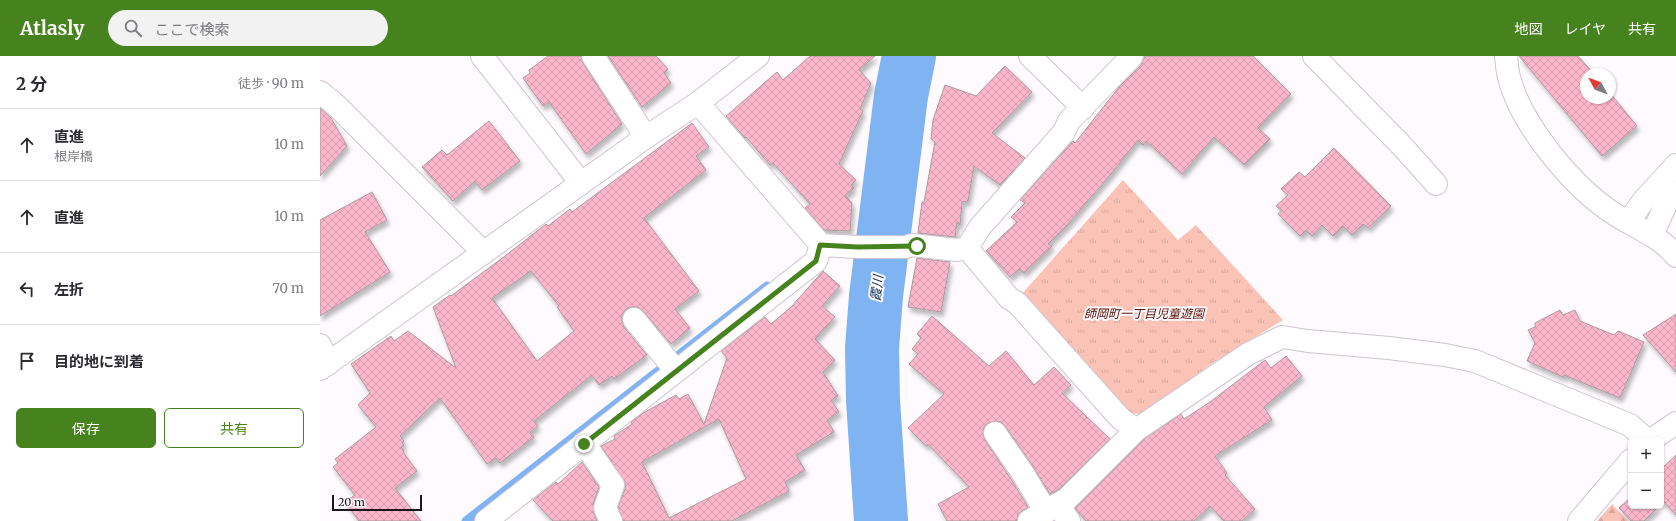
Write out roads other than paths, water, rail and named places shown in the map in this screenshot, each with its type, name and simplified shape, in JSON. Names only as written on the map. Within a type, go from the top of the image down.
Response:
[{"type":"street","points":[[482,56],[581,183]]},
{"type":"street","points":[[593,56],[646,137]]},
{"type":"street","points":[[323,359],[484,253],[646,137],[698,103],[758,56]]},
{"type":"street","points":[[1030,56],[1083,108]]},
{"type":"street","points":[[698,103],[820,245],[858,247],[906,247],[912,245],[957,250],[967,248],[980,228],[1064,132],[1069,122],[1132,56]]},
{"type":"street","points":[[1314,56],[1403,147],[1436,184]]},
{"type":"street","points":[[1506,56],[1509,77],[1519,105],[1530,125],[1563,168],[1592,197],[1615,215],[1652,235],[1676,256]]},
{"type":"street","points":[[320,92],[484,253]]},
{"type":"street","points":[[1628,222],[1644,200],[1676,165]]},
{"type":"street","points":[[1652,235],[1667,202],[1676,193]]},
{"type":"street","points":[[486,521],[816,261],[820,245]]},
{"type":"street","points":[[967,248],[1009,298],[1017,303],[1120,418],[1136,430]]},
{"type":"street","points":[[634,319],[676,371]]},
{"type":"street","points":[[995,433],[1051,515],[1136,430],[1248,354],[1282,337],[1308,341],[1389,348],[1445,355],[1475,361],[1630,425],[1644,437]]},
{"type":"street","points":[[1655,437],[1676,423]]},
{"type":"street","points":[[584,444],[613,485],[605,508],[611,521]]},
{"type":"street","points":[[1579,521],[1628,464]]},
{"type":"waterway","name":"霞川","points":[[881,521],[873,400],[872,348],[876,296],[901,96],[909,56]]},
{"type":"waterway","points":[[858,259],[881,259]]},
{"type":"waterway","points":[[680,354],[767,286]]},
{"type":"waterway","points":[[466,521],[658,371]]},
{"type":"park label","name":"師岡町一丁目児童遊園","points":[[1144,313]]}]
